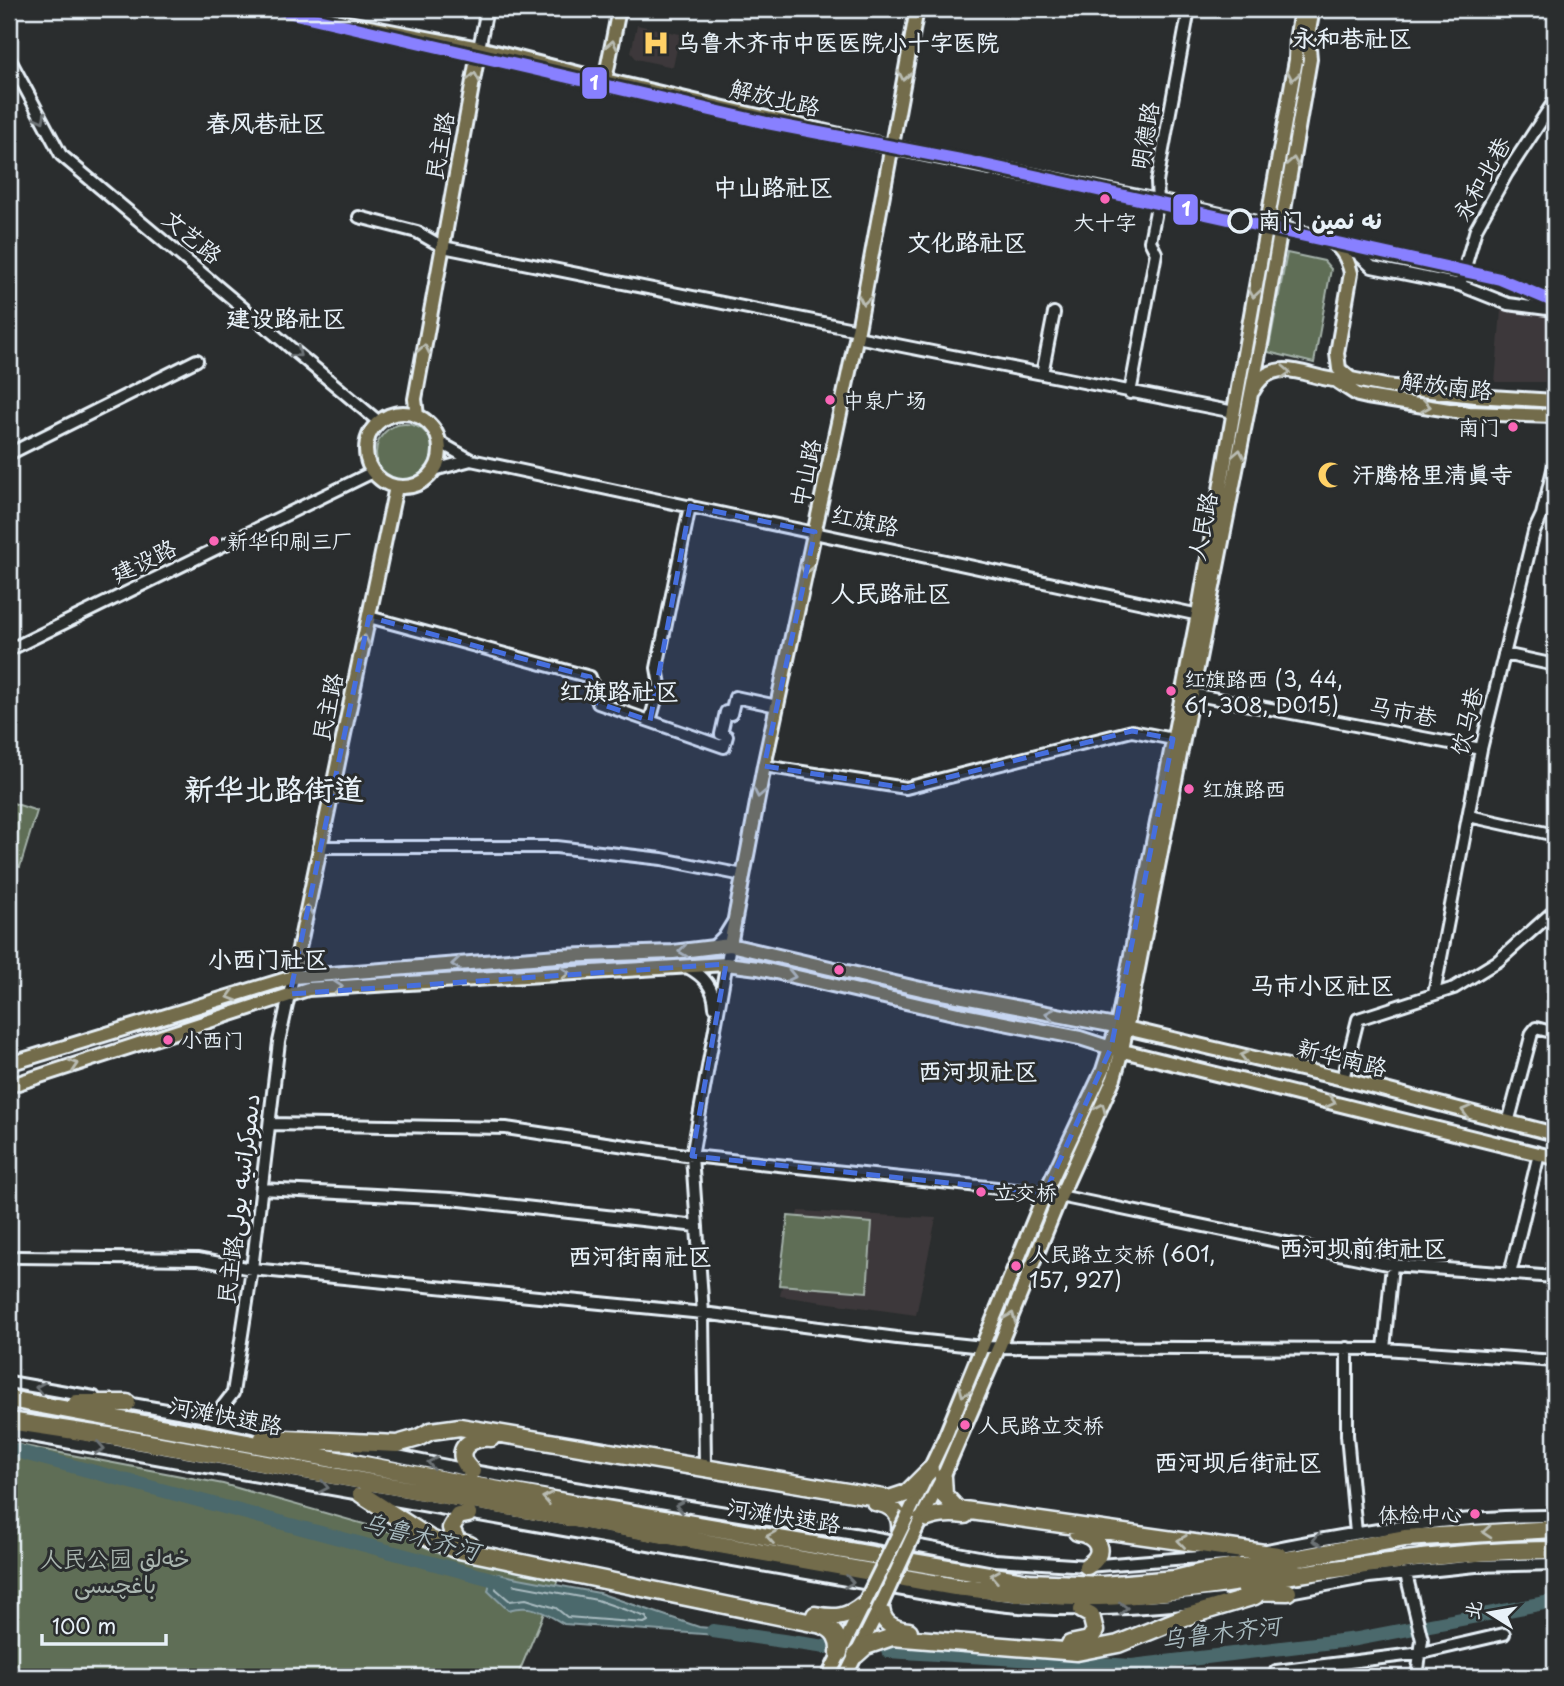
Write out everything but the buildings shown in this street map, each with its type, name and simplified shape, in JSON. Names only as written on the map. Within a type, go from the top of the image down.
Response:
[{"type":"highway","name":"河滩快速路","points":[[9,1399],[644,1516],[1029,1582],[1102,1585],[1175,1579],[1405,1538],[1555,1529]]},
{"type":"highway","points":[[39,1403],[127,1403]]},
{"type":"highway","name":"河滩快速路","points":[[9,1420],[955,1587],[1026,1594],[1099,1597],[1184,1590],[1417,1560],[1514,1550],[1555,1550]]},
{"type":"highway","points":[[208,1437],[397,1444],[438,1429],[460,1427],[889,1499],[907,1493],[936,1473],[944,1495],[957,1508],[1298,1558]]},
{"type":"highway","points":[[472,1471],[464,1462],[466,1445],[475,1438],[490,1437],[885,1504],[896,1512],[901,1525],[900,1532]]},
{"type":"highway","points":[[217,1456],[297,1482]]},
{"type":"highway","points":[[361,1494],[429,1538],[454,1549],[822,1625],[835,1632],[840,1646],[839,1653]]},
{"type":"highway","points":[[916,1520],[949,1513],[1085,1533],[1095,1539],[1099,1549],[1096,1560],[1087,1566]]},
{"type":"highway","points":[[468,1514],[458,1516],[451,1528],[453,1538],[461,1544],[827,1618],[847,1616],[864,1604]]},
{"type":"highway","points":[[1184,1590],[1288,1592]]},
{"type":"highway","points":[[856,1654],[866,1646],[892,1637],[1077,1653],[1118,1644],[1185,1617],[1255,1596]]},
{"type":"highway","points":[[881,1605],[883,1619],[895,1629],[1059,1645],[1084,1642],[1092,1636],[1094,1620],[1082,1609]]},
{"type":"main road","name":"解放北路","points":[[275,9],[479,48],[891,147],[1282,229]]},
{"type":"main road","points":[[605,80],[619,9]]},
{"type":"main road","name":"中山路","points":[[730,945],[764,766],[857,333],[917,9]]},
{"type":"main road","name":"人民路","points":[[1116,1049],[1192,694],[1234,412],[1295,67],[1301,9]]},
{"type":"main road","name":"人民路","points":[[1122,1027],[1174,739],[1249,402],[1282,229],[1310,59],[1308,36],[1313,9]]},
{"type":"main road","name":"民主路","points":[[417,416],[415,399],[479,48]]},
{"type":"main road","points":[[1282,229],[1324,238],[1341,249],[1348,260],[1351,273],[1335,368],[1338,382]]},
{"type":"main road","points":[[1337,353],[1336,361],[1344,375],[1359,381]]},
{"type":"main road","name":"解放南路","points":[[1249,402],[1257,382],[1275,370],[1285,369],[1338,382],[1359,381],[1475,396],[1555,401]]},
{"type":"main road","name":"解放南路","points":[[1338,382],[1367,397],[1468,413],[1555,416]]},
{"type":"main road","points":[[398,414],[417,416],[435,431],[439,442],[440,452],[434,470],[418,484],[396,487],[387,484],[373,472],[368,462],[368,440],[379,422],[398,414]]},
{"type":"main road","name":"民主路","points":[[293,977],[396,487]]},
{"type":"main road","name":"新华南路","points":[[9,1064],[293,977],[558,956],[673,952],[730,945],[921,989],[1122,1027],[1343,1079],[1555,1134]]},
{"type":"main road","name":"新华南路","points":[[9,1086],[308,989],[726,964],[758,968],[958,1014],[1080,1038],[1555,1158]]},
{"type":"main road","points":[[845,1677],[881,1605],[936,1473],[1045,1193],[1103,1070],[1116,1049]]},
{"type":"main road","points":[[936,1473],[999,1347],[1060,1196],[1114,1078],[1116,1049]]},
{"type":"main road","points":[[828,1677],[900,1532],[916,1520]]},
{"type":"street","points":[[479,48],[487,9]]},
{"type":"street","name":"明德路","points":[[1130,393],[1156,253],[1150,241],[1158,201],[1157,182],[1189,9]]},
{"type":"street","name":"文艺路","points":[[9,58],[61,155],[379,422]]},
{"type":"street","name":"永和北巷","points":[[1460,285],[1476,229],[1507,173],[1554,103]]},
{"type":"street","points":[[359,217],[416,232],[443,247],[1130,393],[1234,412]]},
{"type":"street","points":[[1341,249],[1357,253],[1372,267],[1460,285],[1508,304],[1555,310]]},
{"type":"street","points":[[1042,374],[1054,313]]},
{"type":"street","points":[[9,454],[197,360]]},
{"type":"street","points":[[439,442],[471,460]]},
{"type":"street","points":[[434,470],[471,460]]},
{"type":"street","name":"红旗路","points":[[471,460],[1202,616]]},
{"type":"street","name":"饮马巷","points":[[1433,994],[1481,749],[1534,532],[1542,515],[1555,461]]},
{"type":"street","name":"建设路","points":[[9,650],[373,472]]},
{"type":"street","points":[[650,721],[660,685],[657,668],[690,506]]},
{"type":"street","points":[[1542,515],[1555,517]]},
{"type":"street","points":[[369,617],[590,677],[598,703],[724,747],[727,736],[721,734],[726,712],[731,714],[735,697],[777,706]]},
{"type":"street","points":[[1504,654],[1555,665]]},
{"type":"street","name":"马市巷","points":[[1192,694],[1481,749]]},
{"type":"street","points":[[764,766],[906,788],[1132,731],[1174,739]]},
{"type":"street","points":[[1469,816],[1555,835]]},
{"type":"street","points":[[319,847],[556,847],[662,859],[743,874]]},
{"type":"street","points":[[713,947],[733,923],[737,910]]},
{"type":"street","points":[[1343,1079],[1358,1019],[1454,988],[1498,961],[1555,910]]},
{"type":"street","points":[[705,1465],[703,1313],[692,1156],[730,945]]},
{"type":"street","points":[[687,967],[699,973],[709,984],[715,997],[716,1022]]},
{"type":"street","name":"民主路دىموكراتىيە يولى","points":[[212,1419],[233,1393],[253,1269],[279,1042],[293,977]]},
{"type":"street","points":[[1508,1122],[1532,1033],[1536,1028],[1555,1033]]},
{"type":"street","points":[[270,1124],[506,1128],[692,1156],[1045,1193],[1392,1265],[1555,1277]]},
{"type":"street","points":[[1510,1274],[1539,1154]]},
{"type":"street","points":[[262,1189],[450,1199],[697,1226]]},
{"type":"street","points":[[18,1257],[198,1259],[253,1269],[703,1313],[983,1347],[1347,1348],[1555,1361]]},
{"type":"street","points":[[1384,1349],[1392,1265]]},
{"type":"street","points":[[1347,1348],[1347,1435],[1356,1533]]},
{"type":"street","points":[[9,1382],[472,1471],[995,1560],[1087,1566],[1257,1552],[1356,1533],[1474,1519],[1555,1516]]},
{"type":"street","points":[[9,1432],[954,1599],[1032,1608],[1165,1606],[1288,1592],[1369,1577],[1476,1566],[1555,1564]]},
{"type":"street","points":[[1406,1574],[1422,1640],[1417,1677]]},
{"type":"street","points":[[1276,1671],[1422,1653],[1504,1634]]},
{"type":"highlighted area","points":[[690,506],[815,532],[764,766],[906,788],[1132,731],[1173,739],[1111,1048],[1045,1193],[692,1156],[726,964],[290,994],[369,617],[590,677],[598,703],[650,721]]},
{"type":"shaded area","name":"乌鲁木齐市中医医院小十字医院","points":[[637,25],[680,34],[673,67],[636,59],[631,52]]},
{"type":"shaded area","points":[[1501,310],[1555,316],[1553,382],[1495,382]]},
{"type":"shaded area","points":[[798,1211],[936,1218],[916,1315],[780,1296]]},
{"type":"green space","name":"南门 نە نمين","points":[[1287,253],[1324,261],[1331,269],[1314,363],[1268,352]]},
{"type":"green space","points":[[399,424],[411,424],[426,432],[434,447],[434,459],[426,474],[411,482],[399,482],[384,474],[376,459],[376,447],[384,432]]},
{"type":"green space","points":[[10,802],[37,811],[20,867],[9,864]]},
{"type":"green space","points":[[788,1216],[872,1223],[867,1292],[779,1285]]},
{"type":"green space","name":"人民公园 خەلق باغچىسى","points":[[9,1443],[223,1484],[406,1536],[560,1575],[517,1677],[9,1677]]},
{"type":"water","points":[[492,1573],[599,1593],[699,1627],[731,1630],[730,1636],[564,1624],[531,1608],[508,1610],[488,1591]]},
{"type":"waterway","name":"乌鲁木齐河","points":[[9,1449],[506,1583]]},
{"type":"waterway","name":"乌鲁木齐河","points":[[888,1651],[1132,1666],[1357,1639],[1555,1601]]},
{"type":"waterway","name":"乌鲁木齐河","points":[[713,1631],[826,1647]]},
{"type":"transit line","name":"1","points":[[274,9],[767,123],[971,162],[1500,279],[1555,302]]},
{"type":"place","name":"乌鲁木齐市中医医院小十字医院","points":[[656,43]]},
{"type":"place","name":"大十字","points":[[1105,199]]},
{"type":"place","name":"南门 نە نمين","points":[[1240,221]]},
{"type":"place","name":"中泉广场","points":[[830,400]]},
{"type":"place","name":"南门","points":[[1513,427]]},
{"type":"place","name":"汗腾格里清真寺","points":[[1331,475]]},
{"type":"place","name":"新华印刷三厂","points":[[214,541]]},
{"type":"place","name":"红旗路西 (3, 44, 61, 308, D015)","points":[[1171,691]]},
{"type":"place","name":"红旗路西","points":[[1189,789]]},
{"type":"place","name":"小西门","points":[[168,1040]]},
{"type":"place","name":"立交桥","points":[[981,1192]]},
{"type":"place","name":"人民路立交桥 (601, 157, 927)","points":[[1016,1266]]},
{"type":"place","name":"人民路立交桥","points":[[965,1425]]},
{"type":"place","name":"体检中心","points":[[1475,1514]]},
{"type":"district","name":"永和巷社区","points":[[1352,39]]},
{"type":"district","name":"春风巷社区","points":[[266,124]]},
{"type":"district","name":"中山路社区","points":[[773,188]]},
{"type":"district","name":"文化路社区","points":[[967,243]]},
{"type":"district","name":"建设路社区","points":[[286,319]]},
{"type":"district","name":"人民路社区","points":[[891,594]]},
{"type":"district","name":"红旗路社区","points":[[619,692]]},
{"type":"district","name":"新华北路街道","points":[[274,790]]},
{"type":"district","name":"小西门社区","points":[[268,960]]},
{"type":"district","name":"马市小区社区","points":[[1322,986]]},
{"type":"district","name":"西河坝社区","points":[[978,1072]]},
{"type":"district","name":"西河坝前街社区","points":[[1363,1249]]},
{"type":"district","name":"西河街南社区","points":[[640,1257]]},
{"type":"district","name":"西河坝后街社区","points":[[1238,1463]]}]
